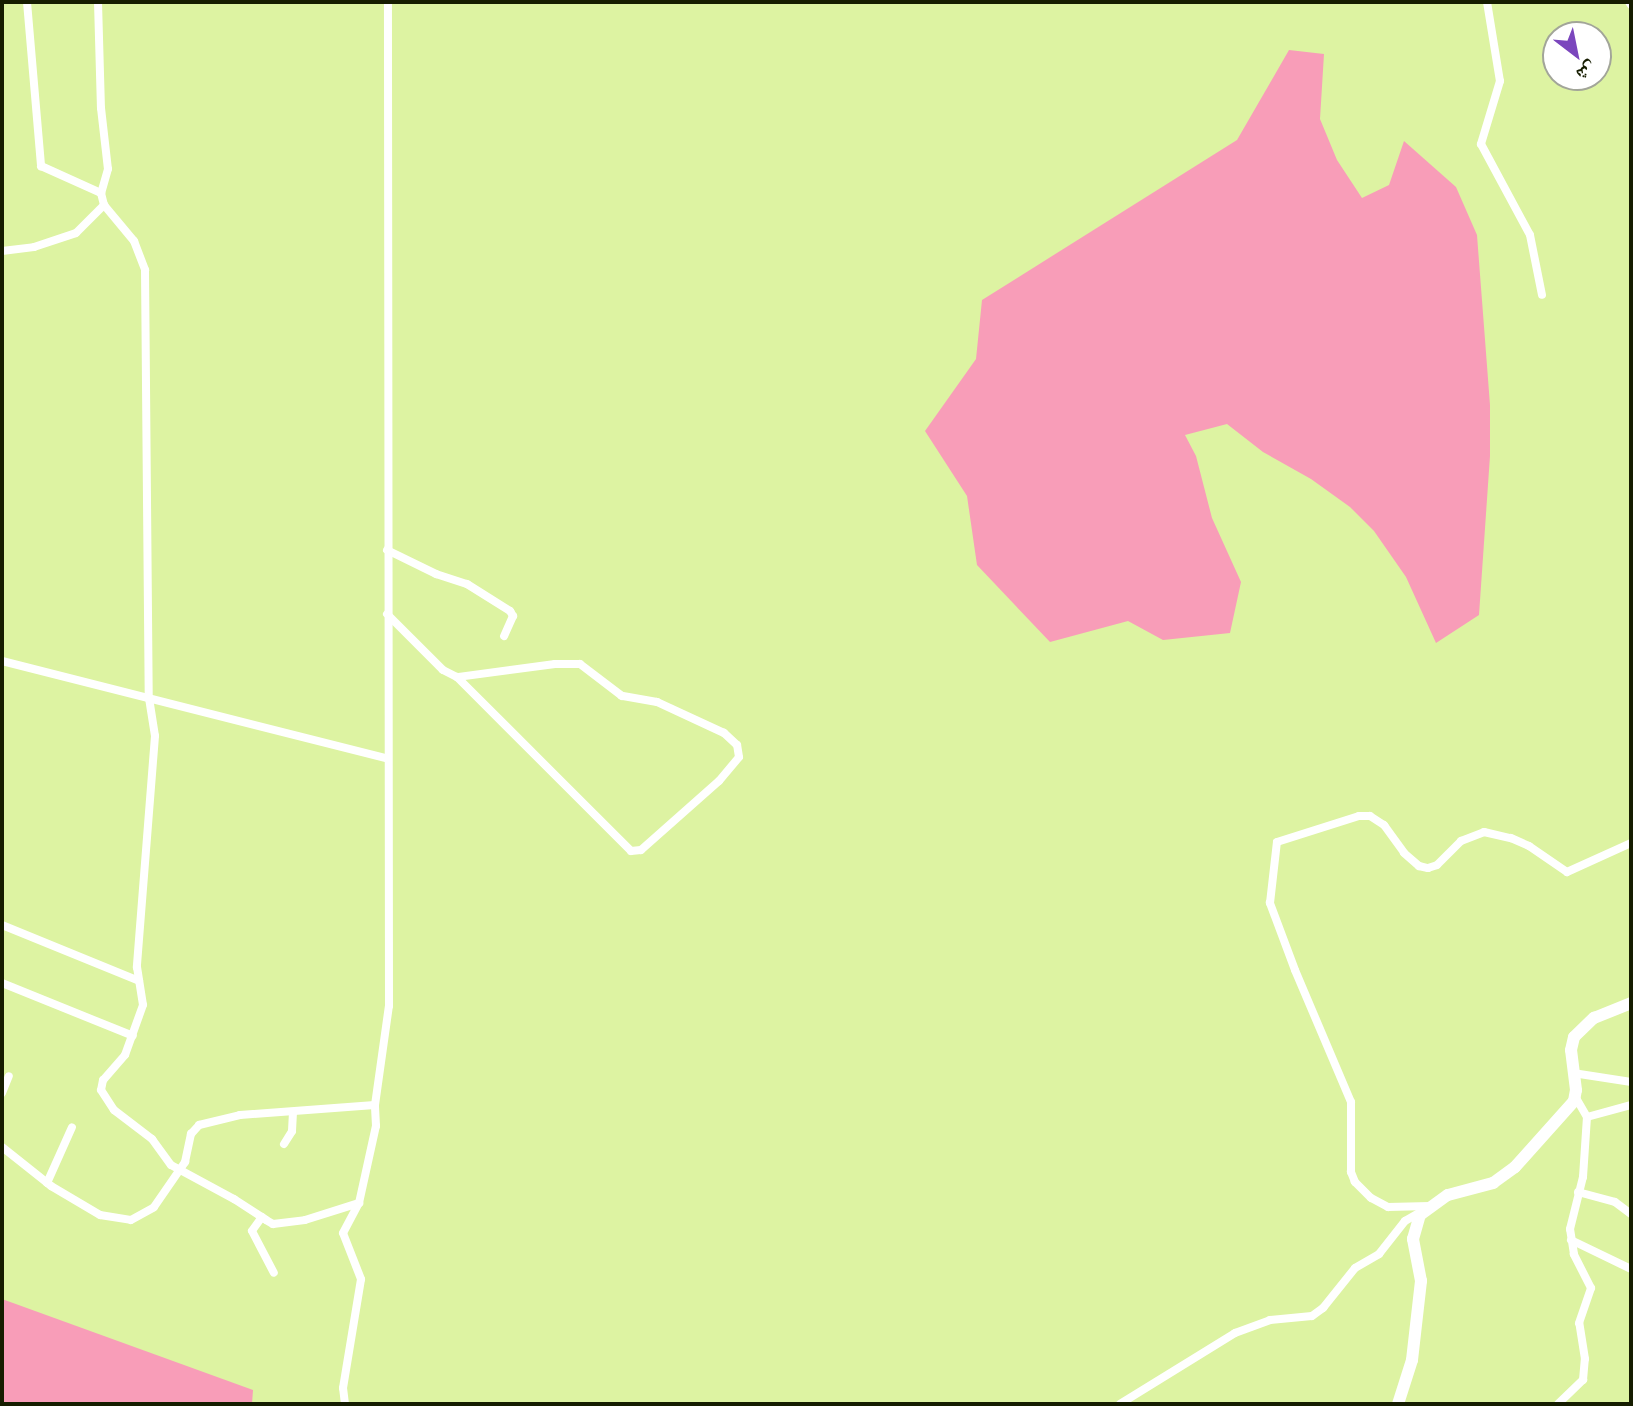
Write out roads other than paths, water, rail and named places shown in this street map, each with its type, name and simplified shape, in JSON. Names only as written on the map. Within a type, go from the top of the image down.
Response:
[{"type":"street","points":[[27,2],[41,166],[102,193]]},
{"type":"street","points":[[99,2],[101,108],[107,169],[102,193],[104,205],[134,241],[145,270],[149,698],[155,736],[136,967],[143,1005],[125,1055],[100,1085],[101,1090],[114,1110],[152,1139],[171,1165],[273,1224],[305,1220],[359,1203]]},
{"type":"street","points":[[345,1404],[343,1388],[362,1279],[343,1233],[359,1203],[376,1126],[375,1105],[389,1006],[388,2]]},
{"type":"street","points":[[1488,2],[1500,82],[1481,144],[1530,235],[1542,295]]},
{"type":"street","points":[[2,251],[34,247],[76,233],[104,205]]},
{"type":"street","points":[[387,550],[436,574],[467,584],[510,611],[513,616],[504,636]]},
{"type":"street","points":[[387,614],[443,670],[457,677],[631,851],[640,850],[719,781],[739,757],[737,745],[724,733],[657,702],[622,695],[580,664],[555,664],[457,677]]},
{"type":"street","points":[[2,661],[388,759]]},
{"type":"street","points":[[1430,1206],[1396,1209],[1379,1203],[1362,1191],[1351,1172],[1351,1102],[1294,970],[1270,903],[1277,842],[1359,816],[1370,816],[1384,825],[1404,853],[1419,866],[1428,868],[1437,865],[1461,841],[1484,832],[1511,838],[1529,846],[1567,872],[1631,843]]},
{"type":"street","points":[[2,925],[139,981]]},
{"type":"street","points":[[2,983],[133,1036]]},
{"type":"street","points":[[1558,1404],[1579,1387],[1585,1372],[1579,1323],[1591,1289],[1574,1254],[1572,1240],[1571,1219],[1583,1177],[1587,1117],[1575,1096],[1571,1050],[1574,1037],[1594,1018],[1631,1003]]},
{"type":"street","points":[[1573,1073],[1631,1082]]},
{"type":"street","points":[[2,1093],[9,1076]]},
{"type":"street","points":[[1121,1404],[1235,1334],[1269,1320],[1312,1316],[1323,1308],[1355,1268],[1390,1243],[1405,1221],[1448,1195],[1503,1177],[1566,1111],[1575,1096]]},
{"type":"street","points":[[2,1147],[47,1183],[100,1216],[131,1220],[154,1206],[185,1162],[191,1134],[199,1125],[240,1115],[375,1105]]},
{"type":"street","points":[[1587,1117],[1631,1105]]},
{"type":"street","points":[[284,1144],[292,1131],[293,1112]]},
{"type":"street","points":[[47,1183],[72,1127]]},
{"type":"street","points":[[1578,1192],[1615,1202],[1631,1214]]},
{"type":"street","points":[[1398,1404],[1412,1360],[1421,1282],[1414,1228],[1420,1215],[1430,1206]]},
{"type":"street","points":[[262,1217],[252,1231],[274,1273]]},
{"type":"street","points":[[1572,1240],[1631,1269]]}]
